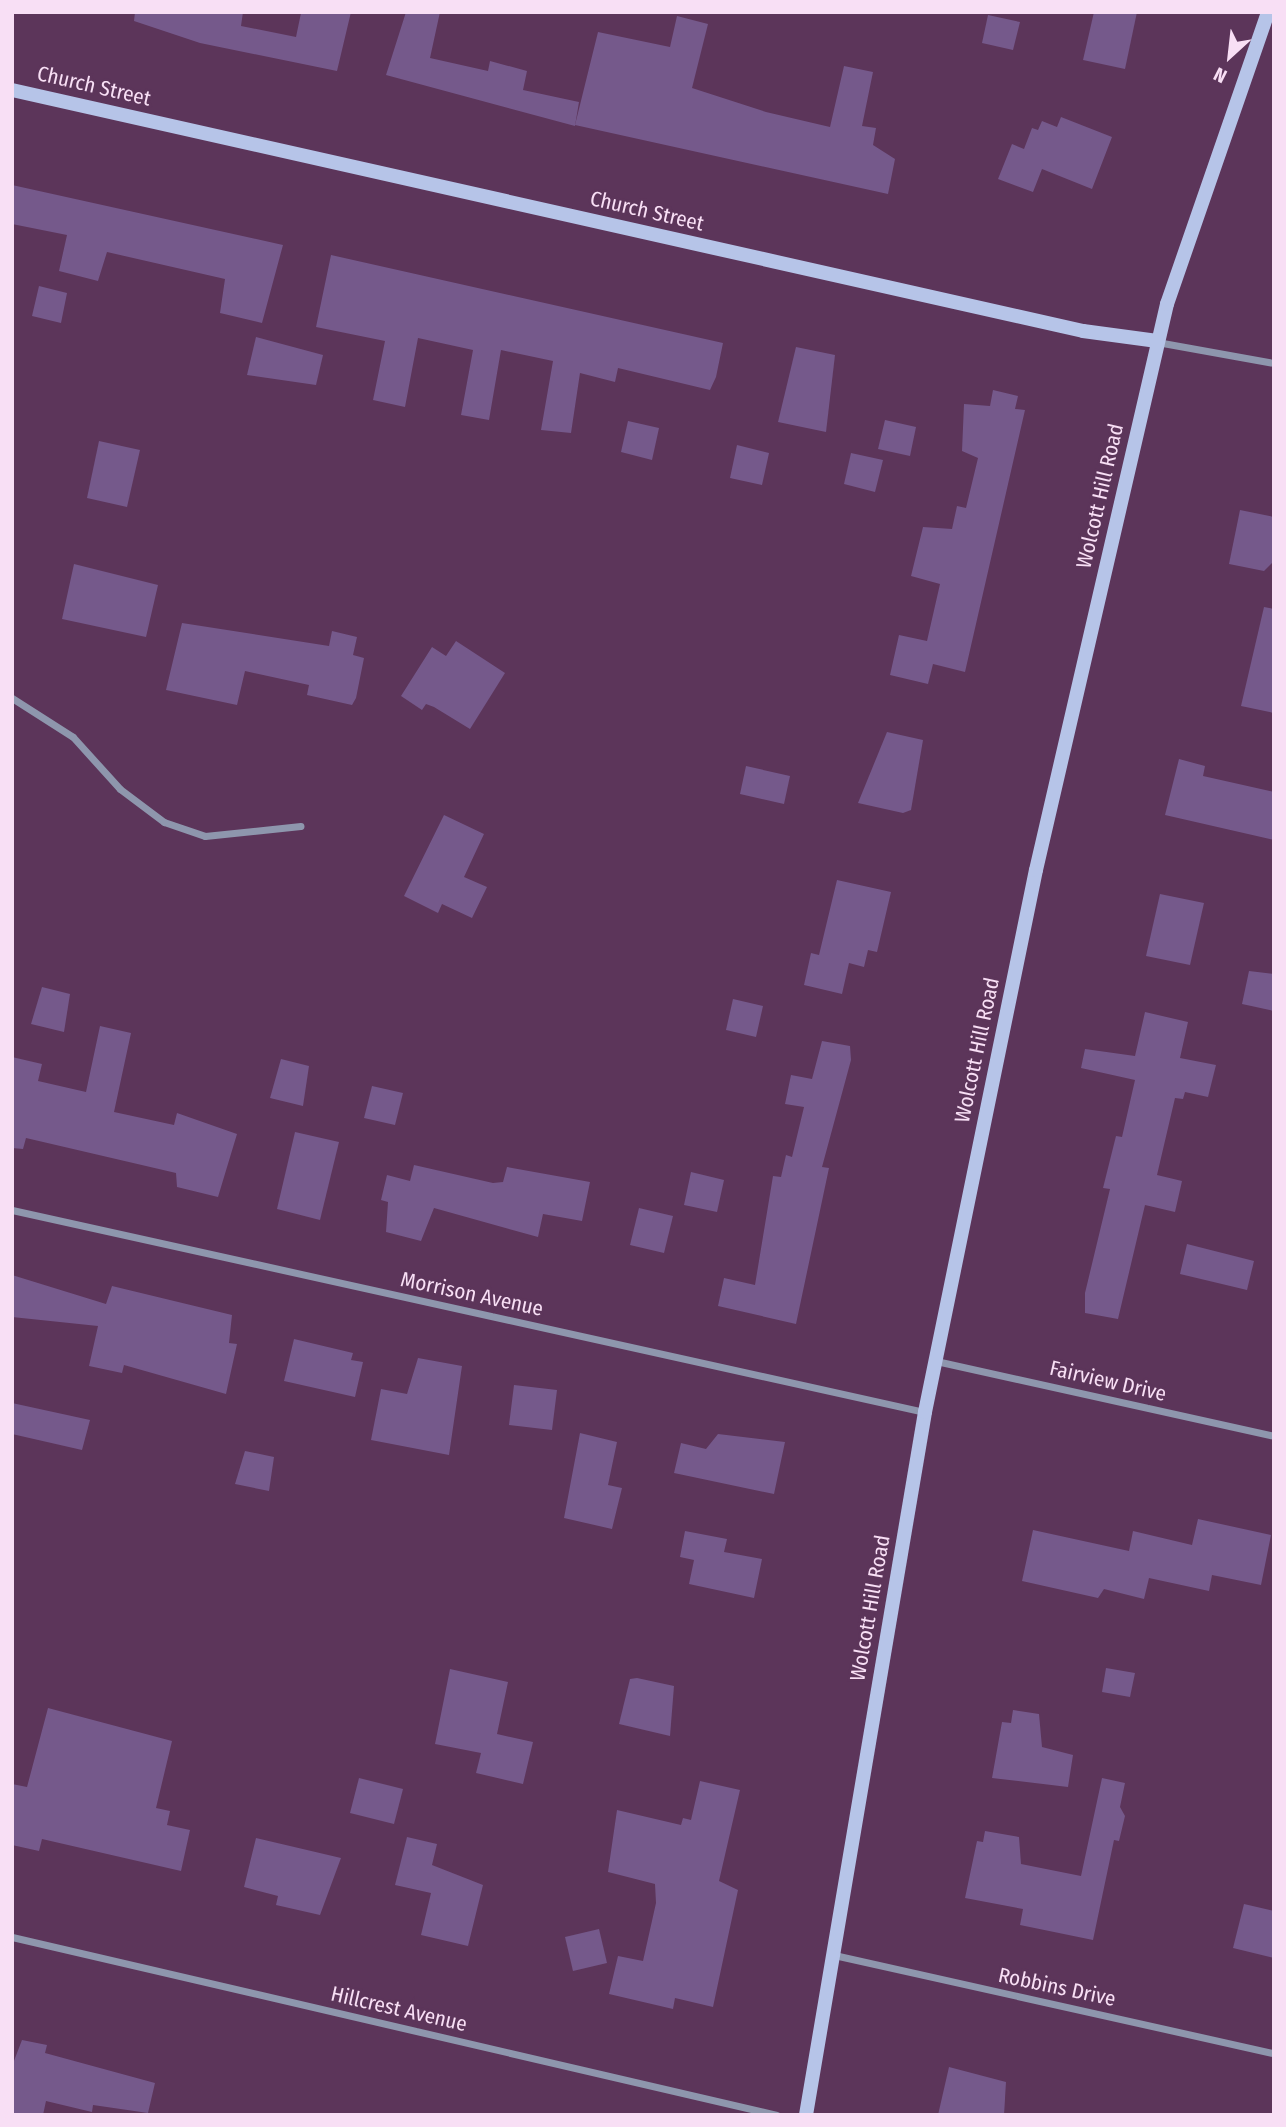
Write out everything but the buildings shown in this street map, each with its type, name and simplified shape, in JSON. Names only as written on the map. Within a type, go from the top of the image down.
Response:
[{"type":"street","name":"Wolcott Hill Road","points":[[806,2115],[925,1412],[1036,870],[1157,341],[1268,12]]},
{"type":"street","name":"Church Street","points":[[12,90],[1083,331],[1157,341],[1274,363]]},
{"type":"street","points":[[12,698],[73,737],[120,789],[164,822],[205,836],[300,826]]},
{"type":"street","name":"Morrison Avenue","points":[[12,1210],[925,1412]]},
{"type":"street","name":"Fairview Drive","points":[[935,1360],[1274,1436]]},
{"type":"street","name":"Hillcrest Avenue","points":[[12,1937],[777,2115]]},
{"type":"street","name":"Robbins Drive","points":[[833,1955],[1274,2053]]}]
